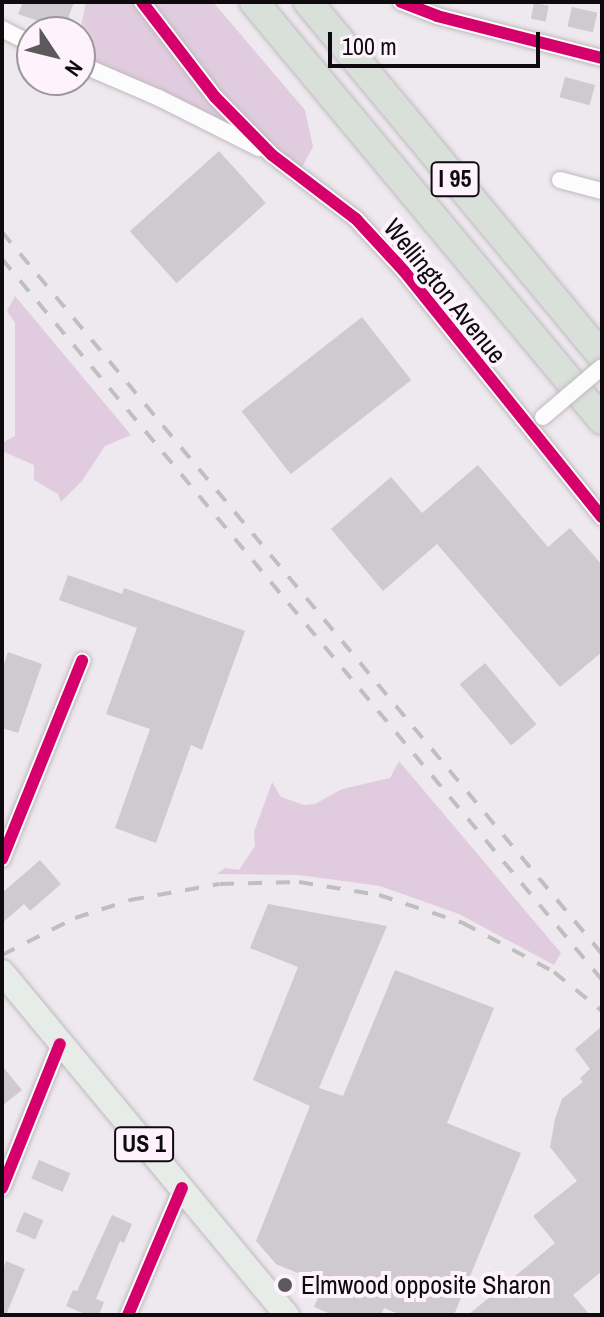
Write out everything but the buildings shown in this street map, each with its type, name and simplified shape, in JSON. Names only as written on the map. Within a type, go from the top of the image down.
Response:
[{"type":"highway","name":"I 95","points":[[254,2],[602,420]]},
{"type":"highway","name":"I 95","points":[[308,2],[602,356]]},
{"type":"main road","name":"US 1","points":[[2,972],[287,1315]]},
{"type":"street","name":"Wellington Avenue","points":[[142,2],[215,97],[272,155],[356,219],[404,271],[602,517]]},
{"type":"street","points":[[401,2],[437,16],[602,58]]},
{"type":"street","points":[[96,71],[159,98],[272,155]]},
{"type":"street","points":[[560,180],[602,191]]},
{"type":"street","points":[[528,428],[602,367]]},
{"type":"street","points":[[2,859],[82,661]]},
{"type":"street","points":[[2,1188],[60,1044]]},
{"type":"street","points":[[128,1315],[182,1188]]},
{"type":"shaded area","points":[[86,2],[213,2],[305,110],[313,147],[299,172],[96,68],[96,16],[83,16]]},
{"type":"shaded area","points":[[15,296],[131,435],[105,446],[82,481],[61,502],[58,494],[34,480],[34,465],[2,451],[2,443],[15,436],[15,323],[7,311]]},
{"type":"shaded area","points":[[399,761],[561,953],[554,965],[459,914],[380,886],[299,875],[217,874],[225,868],[239,870],[255,846],[254,832],[272,782],[281,797],[304,805],[315,804],[342,789],[390,778]]},
{"type":"railway","points":[[2,232],[602,954]]},
{"type":"railway","points":[[2,259],[602,980]]},
{"type":"railway","points":[[2,955],[75,918],[130,900],[220,884],[299,882],[379,895],[463,923],[554,972],[602,1011]]},
{"type":"cycle path","points":[[142,2],[215,97],[272,155],[356,219],[404,271],[602,517]]},
{"type":"cycle path","points":[[401,2],[437,16],[602,58]]},
{"type":"cycle path","points":[[2,859],[82,661]]},
{"type":"cycle path","points":[[2,1188],[60,1044]]},
{"type":"cycle path","points":[[128,1315],[182,1188]]},
{"type":"place","name":"Elmwood opposite Sharon","points":[[285,1285]]}]
